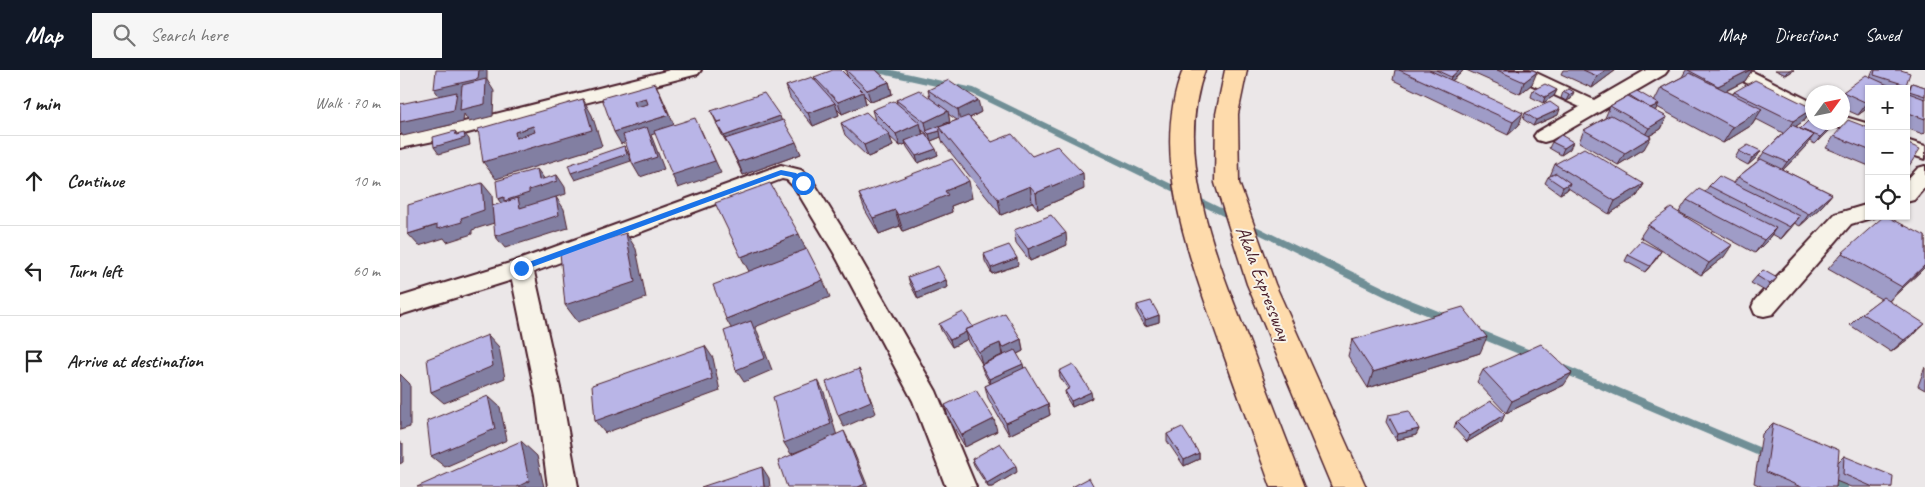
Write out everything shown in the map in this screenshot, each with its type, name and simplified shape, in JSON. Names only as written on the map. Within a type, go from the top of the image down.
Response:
[{"type":"main road","points":[[1194,70],[1187,88],[1182,143],[1188,199],[1221,306],[1288,487]]},
{"type":"main road","name":"Akala Expressway","points":[[1236,70],[1227,114],[1228,186],[1261,284],[1348,487]]},
{"type":"street","points":[[400,142],[448,132],[692,70]]},
{"type":"street","points":[[1515,70],[1594,107]]},
{"type":"street","points":[[1544,136],[1659,70]]},
{"type":"street","points":[[1734,70],[1805,106]]},
{"type":"street","points":[[1850,125],[1865,131]]},
{"type":"street","points":[[1910,147],[1925,153]]},
{"type":"street","points":[[400,306],[521,268],[781,172],[794,175],[803,183],[845,252],[926,399],[961,487]]},
{"type":"street","points":[[1910,190],[1925,173]]},
{"type":"street","points":[[1764,306],[1843,219],[1865,212]]},
{"type":"street","points":[[521,268],[549,397],[563,487]]},
{"type":"building","points":[[436,70],[479,70],[478,79],[434,89]]},
{"type":"building","points":[[833,70],[841,70],[863,92],[838,102],[814,77]]},
{"type":"building","points":[[846,70],[876,70],[889,82],[867,90]]},
{"type":"building","points":[[1399,70],[1429,70],[1523,113],[1513,122]]},
{"type":"building","points":[[1436,70],[1459,70],[1451,77]]},
{"type":"building","points":[[1497,70],[1533,70],[1537,72],[1524,82]]},
{"type":"building","points":[[1583,70],[1606,70],[1597,76]]},
{"type":"building","points":[[1688,70],[1750,70],[1718,86]]},
{"type":"building","points":[[1875,70],[1901,70],[1910,73],[1906,85],[1874,75]]},
{"type":"building","points":[[1690,73],[1762,109],[1733,127],[1661,88]]},
{"type":"building","points":[[1866,75],[1888,85],[1865,85],[1865,102],[1850,95],[1850,87]]},
{"type":"building","points":[[812,77],[835,103],[808,113],[786,86]]},
{"type":"building","points":[[486,79],[485,104],[460,110],[462,85]]},
{"type":"building","points":[[949,80],[978,100],[958,110],[928,90]]},
{"type":"building","points":[[1755,80],[1805,105],[1805,113],[1793,121],[1734,92]]},
{"type":"building","points":[[655,83],[669,115],[614,132],[602,98]],"holes":[[[646,98],[648,104],[636,107],[634,101]]]},
{"type":"building","points":[[1912,83],[1925,87],[1925,96],[1910,91]]},
{"type":"building","points":[[1545,84],[1557,90],[1545,97],[1533,90]]},
{"type":"building","points":[[1569,89],[1574,92],[1569,95],[1563,92]]},
{"type":"building","points":[[919,90],[948,111],[925,122],[896,100]]},
{"type":"building","points":[[1637,91],[1659,104],[1650,108],[1629,95]]},
{"type":"building","points":[[457,92],[454,110],[400,122],[400,104]]},
{"type":"building","points":[[764,93],[780,116],[724,136],[716,123],[722,121],[717,122],[711,111]]},
{"type":"building","points":[[1910,93],[1925,99],[1925,119],[1910,113]]},
{"type":"building","points":[[1628,96],[1667,117],[1649,128],[1610,106]]},
{"type":"building","points":[[583,99],[592,130],[483,162],[478,129]],"holes":[[[533,126],[535,132],[516,138],[515,132]]]},
{"type":"building","points":[[894,101],[920,123],[896,134],[872,110]]},
{"type":"building","points":[[1550,102],[1560,109],[1536,120],[1525,113]]},
{"type":"building","points":[[866,112],[889,134],[864,145],[841,123]]},
{"type":"building","points":[[1611,115],[1651,137],[1625,153],[1584,130]]},
{"type":"building","points":[[968,116],[992,142],[1012,134],[1032,156],[1057,146],[1083,173],[1036,193],[1030,186],[998,199],[939,127]]},
{"type":"building","points":[[695,118],[715,161],[672,175],[654,131]]},
{"type":"building","points":[[783,120],[796,142],[738,162],[725,139]]},
{"type":"building","points":[[1850,121],[1865,126],[1865,148],[1834,136],[1839,130],[1850,130]]},
{"type":"building","points":[[949,122],[939,127],[940,131],[929,134],[926,131]]},
{"type":"building","points":[[1805,124],[1805,130],[1827,130],[1820,137],[1800,129]]},
{"type":"building","points":[[1792,125],[1814,135],[1787,162],[1764,152]]},
{"type":"building","points":[[647,127],[657,157],[633,165],[623,135]]},
{"type":"building","points":[[455,131],[456,135],[464,133],[465,138],[434,147],[433,137]]},
{"type":"building","points":[[925,133],[936,149],[916,156],[905,141]]},
{"type":"building","points":[[1561,135],[1573,142],[1564,148],[1552,142]]},
{"type":"building","points":[[1748,145],[1761,151],[1752,158],[1739,151]]},
{"type":"building","points":[[1910,145],[1920,149],[1910,164]]},
{"type":"building","points":[[624,146],[627,154],[571,173],[568,165]]},
{"type":"building","points":[[1584,148],[1644,184],[1615,201],[1555,164]]},
{"type":"building","points":[[952,159],[969,181],[945,191],[948,195],[898,215],[895,210],[873,218],[859,194]]},
{"type":"building","points":[[1761,159],[1832,194],[1809,214],[1738,177]]},
{"type":"building","points":[[537,169],[539,180],[557,175],[557,181],[504,201],[504,197],[498,199],[496,181]]},
{"type":"building","points":[[1556,173],[1570,183],[1563,187],[1548,177]]},
{"type":"building","points":[[1719,176],[1800,216],[1790,227],[1709,186]]},
{"type":"building","points":[[482,183],[484,210],[461,218],[462,222],[437,229],[437,225],[408,234],[408,205]]},
{"type":"building","points":[[770,183],[799,234],[741,257],[715,203]]},
{"type":"building","points":[[1699,189],[1776,228],[1764,240],[1687,200]]},
{"type":"building","points":[[556,197],[559,215],[495,236],[492,206],[518,198],[520,208]]},
{"type":"building","points":[[1671,208],[1732,245],[1709,263],[1648,225]]},
{"type":"building","points":[[1051,215],[1066,233],[1028,249],[1014,230]]},
{"type":"building","points":[[1879,220],[1894,220],[1925,236],[1925,265],[1902,287],[1842,253]]},
{"type":"building","points":[[626,233],[635,282],[565,305],[560,253]]},
{"type":"building","points":[[1641,241],[1661,251],[1650,266],[1628,255]]},
{"type":"building","points":[[1009,245],[1017,258],[991,268],[984,254]]},
{"type":"building","points":[[807,249],[823,280],[726,319],[713,285]]},
{"type":"building","points":[[938,266],[946,280],[916,292],[908,277]]},
{"type":"building","points":[[1763,270],[1777,278],[1770,284],[1757,276]]},
{"type":"building","points":[[1883,297],[1925,324],[1904,340],[1862,313]]},
{"type":"building","points":[[1151,301],[1159,315],[1145,320],[1137,305]]},
{"type":"building","points":[[1463,307],[1487,337],[1373,372],[1352,340]]},
{"type":"building","points":[[963,312],[973,327],[950,340],[939,324]]},
{"type":"building","points":[[1005,313],[1021,339],[1002,348],[1000,343],[979,352],[965,330]]},
{"type":"building","points":[[751,321],[765,358],[736,370],[724,331]]},
{"type":"building","points":[[488,335],[493,366],[431,392],[427,359]]},
{"type":"building","points":[[1541,344],[1572,373],[1512,401],[1483,370]]},
{"type":"building","points":[[705,346],[712,379],[595,421],[592,385]]},
{"type":"building","points":[[1015,350],[1023,364],[989,379],[981,365]]},
{"type":"building","points":[[1073,364],[1091,392],[1071,401],[1065,391],[1070,388],[1059,371]]},
{"type":"building","points":[[1026,367],[1048,404],[1006,423],[985,386]]},
{"type":"building","points":[[859,369],[871,401],[838,415],[826,382]]},
{"type":"building","points":[[818,380],[831,424],[784,443],[773,397]]},
{"type":"building","points":[[976,390],[994,419],[962,435],[945,405]]},
{"type":"building","points":[[488,396],[495,429],[431,456],[427,421]]},
{"type":"building","points":[[1491,401],[1505,414],[1470,436],[1456,422]]},
{"type":"building","points":[[1409,411],[1419,429],[1398,434],[1388,415]]},
{"type":"building","points":[[1773,423],[1839,450],[1836,487],[1801,487],[1766,472]]},
{"type":"building","points":[[1182,427],[1199,453],[1184,460],[1167,434]]},
{"type":"building","points":[[844,431],[865,484],[858,487],[787,487],[778,461]]},
{"type":"building","points":[[521,441],[529,481],[517,487],[417,487]]},
{"type":"building","points":[[1000,443],[1016,466],[987,483],[972,459]]},
{"type":"building","points":[[1844,456],[1893,476],[1892,487],[1873,487],[1843,474]]},
{"type":"building","points":[[762,467],[764,487],[701,487]]},
{"type":"building","points":[[1089,478],[1094,487],[1072,487]]},
{"type":"waterway","points":[[878,70],[973,91],[1183,193]]},
{"type":"waterway","points":[[1193,198],[1232,217]]},
{"type":"waterway","points":[[1247,225],[1308,255]]},
{"type":"waterway","points":[[1305,253],[1405,302],[1445,318]]},
{"type":"waterway","points":[[1478,333],[1532,355]]},
{"type":"waterway","points":[[1561,368],[1767,455]]},
{"type":"waterway","points":[[1828,480],[1844,487]]},
{"type":"route","points":[[521,268],[781,172],[794,175],[803,183]]}]
